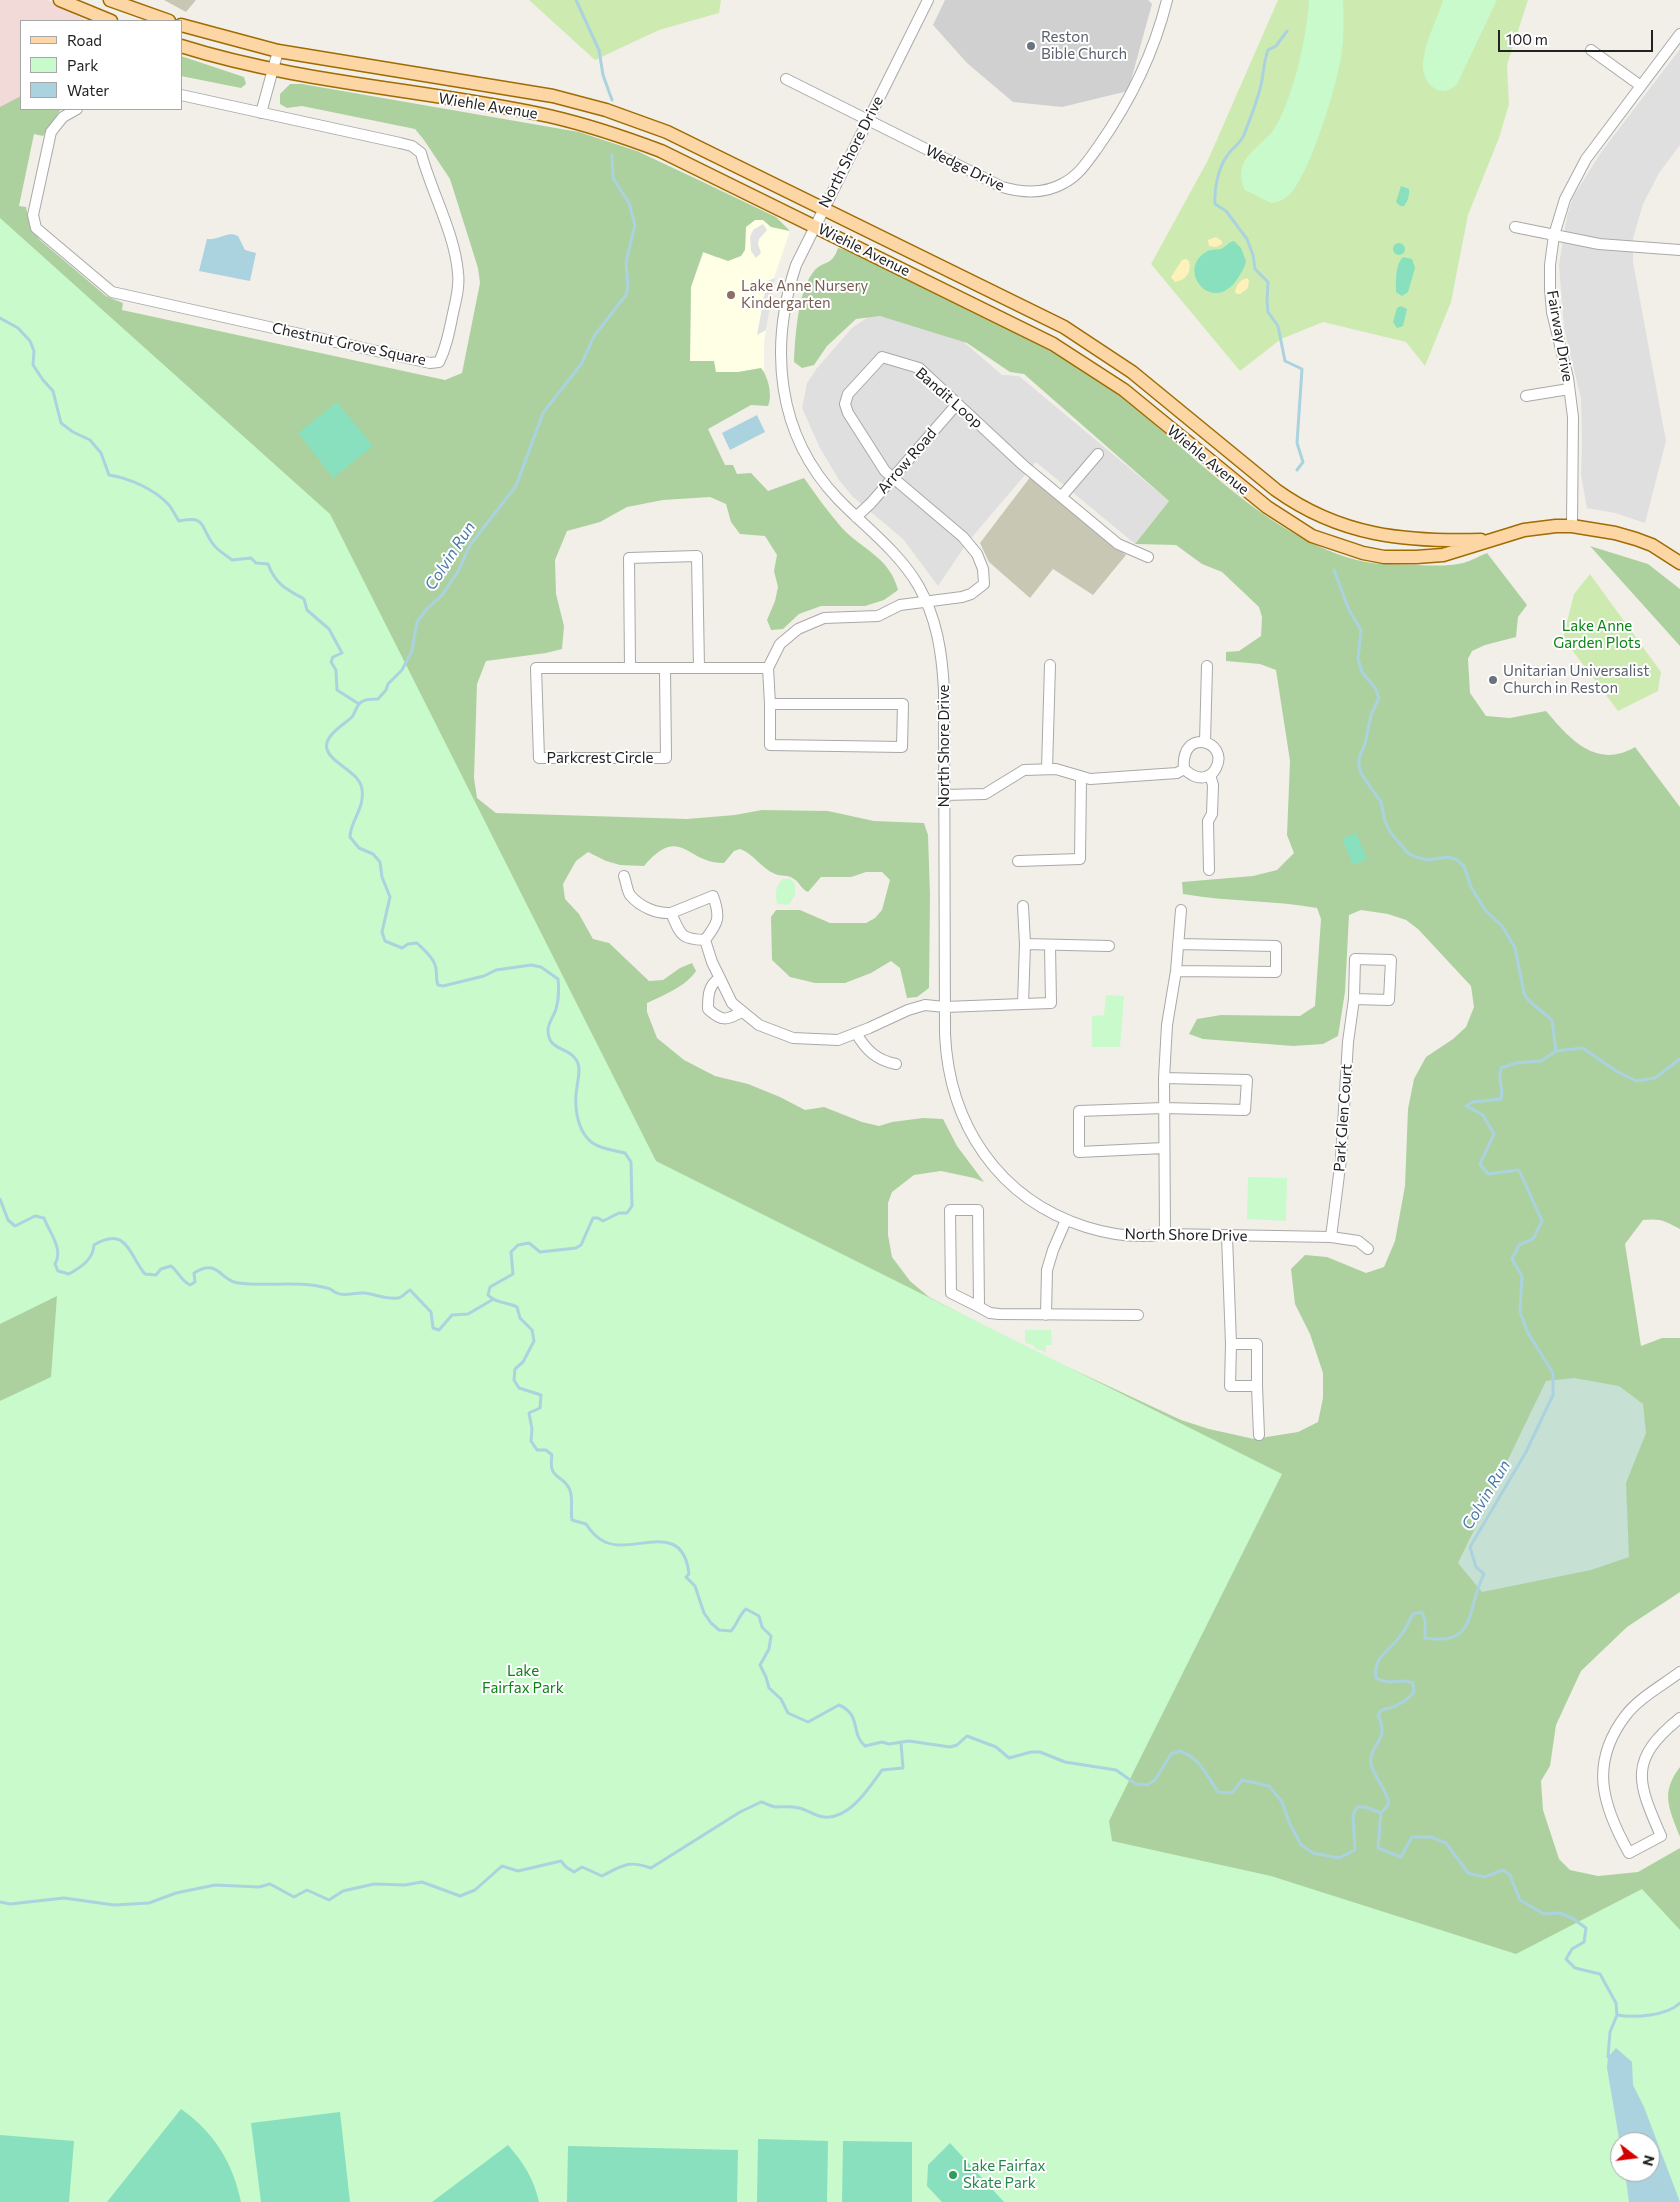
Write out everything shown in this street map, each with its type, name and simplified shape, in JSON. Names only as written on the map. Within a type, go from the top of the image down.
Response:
[{"type":"main road","points":[[60,0],[109,20]]},
{"type":"main road","points":[[110,0],[166,20]]},
{"type":"main road","name":"Wiehle Avenue","points":[[182,25],[278,51],[522,90],[592,106],[667,132],[1034,312],[1092,345],[1167,400],[1276,490],[1292,502],[1316,514],[1368,533],[1399,539],[1422,541],[1491,540]]},
{"type":"main road","name":"Wiehle Avenue","points":[[182,46],[272,71],[518,110],[588,126],[661,151],[1026,330],[1088,365],[1124,390],[1267,507],[1312,536],[1363,553],[1400,558],[1443,555],[1532,528],[1572,526],[1615,533],[1636,539],[1652,545],[1680,563]]},
{"type":"street","name":"North Shore Drive","points":[[928,0],[796,265],[784,303],[780,348],[782,382],[791,418],[807,456],[826,484],[856,517],[903,563],[926,601],[938,634],[942,659],[946,1054],[949,1075],[962,1116],[973,1137],[1000,1174],[1034,1202],[1066,1220],[1097,1230],[1122,1235],[1147,1237],[1164,1234],[1331,1237],[1358,1241],[1368,1249]]},
{"type":"street","name":"Wedge Drive","points":[[786,79],[1002,187],[1028,192],[1057,187],[1066,183],[1084,167],[1127,101],[1155,40],[1167,0]]},
{"type":"street","name":"Fairway Drive","points":[[1572,526],[1574,438],[1569,389],[1552,312],[1550,265],[1554,235],[1565,199],[1586,158],[1680,34]]},
{"type":"street","points":[[1591,50],[1641,86]]},
{"type":"street","points":[[261,113],[278,51]]},
{"type":"street","name":"Chestnut Grove Square","points":[[75,110],[63,117],[51,132],[32,215],[36,228],[112,292],[430,363],[439,362],[444,352],[450,327],[458,292],[459,275],[456,256],[420,153],[412,146],[400,143],[182,95]]},
{"type":"street","points":[[1515,227],[1618,246],[1680,250]]},
{"type":"street","name":"Bandit Loop","points":[[926,601],[962,597],[971,594],[984,584],[983,569],[977,554],[964,537],[885,471],[848,413],[845,404],[848,394],[882,357],[918,368],[1023,465],[1118,544],[1148,557]]},
{"type":"street","points":[[1526,396],[1569,389]]},
{"type":"street","name":"Arrow Road","points":[[856,517],[871,503],[957,404]]},
{"type":"street","points":[[1062,496],[1098,454]]},
{"type":"street","points":[[630,668],[629,558],[697,556],[699,668]]},
{"type":"street","points":[[770,704],[903,704],[902,747],[770,745],[768,668],[780,644],[798,629],[824,618],[878,616],[900,605],[926,601]]},
{"type":"street","points":[[1047,769],[1050,665]]},
{"type":"street","points":[[1205,742],[1207,666]]},
{"type":"street","name":"Parkcrest Circle","points":[[664,668],[666,758],[539,758],[536,668],[664,668],[699,668],[768,668]]},
{"type":"street","points":[[1194,742],[1205,742],[1213,746],[1219,754],[1219,763],[1210,775],[1198,777],[1184,769],[1183,758],[1187,749],[1194,742]]},
{"type":"street","points":[[944,796],[985,794],[1024,770],[1056,769],[1090,779],[1177,773],[1184,769]]},
{"type":"street","points":[[1209,870],[1208,821],[1212,814],[1210,775]]},
{"type":"street","points":[[1018,861],[1080,859],[1081,777]]},
{"type":"street","points":[[624,876],[630,895],[645,907],[659,914],[671,913],[713,896],[718,907],[719,920],[705,940]]},
{"type":"street","points":[[1023,906],[1025,944],[1023,1004]]},
{"type":"street","points":[[1164,1234],[1164,1078],[1167,1025],[1176,971],[1181,910]]},
{"type":"street","points":[[671,913],[680,933],[688,939],[705,940]]},
{"type":"street","points":[[705,940],[732,1003],[759,1025],[793,1038],[838,1040],[908,1010],[925,1005],[945,1007],[1051,1003],[1050,945]]},
{"type":"street","points":[[1025,944],[1108,946]]},
{"type":"street","points":[[1176,971],[1276,972],[1276,946],[1178,944]]},
{"type":"street","name":"Park Glen Court","points":[[1331,1237],[1341,1159],[1348,1042],[1354,999],[1355,959],[1391,960],[1389,1000],[1354,999]]},
{"type":"street","points":[[720,978],[714,981],[709,992],[708,1009],[717,1018],[728,1019],[742,1012]]},
{"type":"street","points":[[856,1033],[872,1054],[884,1062],[896,1064]]},
{"type":"street","points":[[1164,1078],[1246,1080],[1246,1110],[1164,1108],[1079,1111],[1079,1152],[1164,1148]]},
{"type":"street","points":[[979,1307],[978,1210],[950,1210],[951,1294],[979,1307],[990,1312],[999,1314],[1138,1315]]},
{"type":"street","points":[[1046,1315],[1047,1270],[1066,1220]]},
{"type":"street","points":[[1227,1236],[1231,1344],[1230,1386],[1257,1386]]},
{"type":"street","points":[[1231,1344],[1256,1344],[1259,1434]]},
{"type":"street","points":[[1680,1672],[1626,1714],[1611,1740],[1606,1756],[1602,1784],[1605,1800],[1629,1853],[1661,1836],[1643,1793],[1641,1772],[1656,1740],[1680,1718]]},
{"type":"shaded area","points":[[0,0],[48,0],[85,20],[20,20],[20,99],[0,110]]},
{"type":"shaded area","points":[[164,0],[196,0],[186,12]]},
{"type":"shaded area","points":[[945,0],[1148,0],[1152,4],[1128,91],[1062,107],[1013,102],[967,63],[933,25]]},
{"type":"shaded area","points":[[1680,49],[1680,145],[1659,173],[1643,204],[1633,238],[1633,262],[1666,441],[1645,523],[1615,513],[1587,508],[1581,475],[1581,399],[1564,328],[1559,265],[1567,216],[1573,197],[1602,151]]},
{"type":"shaded area","name":"Lake Anne Nursery Kindergarten","points":[[755,220],[763,220],[771,227],[790,231],[774,278],[764,343],[764,371],[761,368],[738,372],[716,372],[690,361],[691,287],[704,252],[716,258],[745,250],[746,227]]},
{"type":"shaded area","points":[[763,224],[767,230],[759,239],[758,244],[761,253],[756,258],[751,251],[750,237],[753,230]]},
{"type":"shaded area","points":[[775,278],[766,330],[757,335],[767,281]]},
{"type":"shaded area","points":[[871,315],[890,317],[958,337],[1002,375],[1019,376],[1169,501],[1135,544],[1036,462],[967,543],[938,586],[903,539],[853,497],[839,480],[820,448],[802,408],[807,383],[817,368],[852,328]]},
{"type":"shaded area","points":[[1031,476],[1126,555],[1093,595],[1053,569],[1030,598],[989,562],[980,543]]},
{"type":"shaded area","points":[[1574,1378],[1619,1386],[1643,1404],[1646,1433],[1626,1483],[1629,1557],[1591,1570],[1482,1592],[1458,1563],[1546,1381]]},
{"type":"green space","points":[[529,0],[721,0],[719,13],[659,30],[595,60]]},
{"type":"green space","points":[[1278,0],[1528,0],[1507,65],[1509,104],[1499,138],[1468,215],[1451,302],[1425,366],[1406,342],[1323,322],[1281,339],[1240,371],[1151,264],[1208,160]]},
{"type":"green space","points":[[1309,0],[1343,0],[1344,28],[1341,57],[1322,128],[1307,166],[1299,182],[1289,195],[1282,200],[1271,203],[1245,190],[1242,169],[1250,153],[1271,133],[1283,113],[1299,65],[1306,31]]},
{"type":"green space","points":[[1443,0],[1497,0],[1457,84],[1451,89],[1440,91],[1430,85],[1424,74],[1423,67],[1425,50]]},
{"type":"green space","points":[[182,56],[244,77],[246,84],[241,88],[182,76]]},
{"type":"green space","name":"Lake Fairfax Park","points":[[290,84],[302,84],[579,132],[637,151],[776,217],[790,231],[771,227],[763,220],[755,220],[746,227],[745,250],[741,256],[728,261],[703,252],[691,287],[690,361],[714,361],[716,372],[738,372],[761,368],[768,381],[770,392],[768,406],[751,405],[708,429],[725,465],[733,465],[737,474],[751,473],[768,491],[804,478],[842,528],[875,555],[889,570],[898,590],[884,600],[865,606],[821,606],[799,614],[783,629],[771,630],[767,620],[775,601],[778,587],[774,571],[777,555],[765,536],[740,534],[731,522],[726,504],[710,497],[663,500],[627,507],[600,522],[567,531],[555,560],[556,594],[564,626],[562,649],[486,661],[477,684],[474,778],[477,798],[496,813],[687,819],[735,815],[762,810],[828,811],[874,821],[924,823],[928,835],[930,895],[929,988],[917,997],[907,998],[900,968],[891,961],[871,973],[845,983],[815,983],[790,977],[772,960],[771,917],[776,910],[800,910],[830,923],[866,923],[875,918],[882,910],[890,880],[882,872],[866,872],[851,877],[821,877],[808,892],[792,877],[777,875],[740,849],[734,851],[724,863],[711,862],[676,846],[667,848],[657,854],[644,866],[620,865],[606,861],[588,852],[576,861],[563,884],[565,899],[579,914],[593,939],[609,943],[649,981],[663,980],[680,968],[692,963],[696,971],[686,982],[647,1003],[647,1012],[657,1038],[684,1060],[715,1076],[748,1084],[805,1110],[824,1107],[862,1122],[879,1126],[892,1122],[923,1118],[943,1119],[957,1146],[984,1182],[941,1171],[914,1175],[892,1192],[888,1203],[888,1235],[892,1257],[910,1281],[929,1297],[1027,1348],[1181,1420],[1209,1429],[1254,1439],[1298,1432],[1318,1422],[1323,1398],[1323,1373],[1310,1334],[1295,1304],[1291,1269],[1305,1255],[1327,1257],[1366,1273],[1384,1267],[1395,1241],[1405,1186],[1408,1109],[1414,1079],[1426,1057],[1453,1039],[1466,1027],[1474,1007],[1471,986],[1418,929],[1406,920],[1388,914],[1361,910],[1349,915],[1345,992],[1338,1036],[1323,1044],[1293,1046],[1203,1039],[1189,1034],[1197,1019],[1221,1015],[1300,1016],[1315,1006],[1321,919],[1317,908],[1183,894],[1182,882],[1253,876],[1277,870],[1294,853],[1287,835],[1290,761],[1276,670],[1260,664],[1226,661],[1226,652],[1239,651],[1261,636],[1262,617],[1259,607],[1222,572],[1202,564],[1176,545],[1135,544],[1169,501],[1024,374],[1010,372],[967,343],[880,316],[856,319],[827,346],[814,365],[802,368],[794,362],[798,314],[804,290],[814,271],[830,261],[838,248],[853,252],[971,308],[1058,354],[1118,395],[1215,477],[1249,503],[1283,527],[1319,546],[1370,563],[1436,566],[1463,563],[1487,553],[1527,605],[1518,617],[1516,637],[1485,645],[1472,651],[1468,659],[1470,693],[1486,716],[1510,718],[1546,711],[1574,740],[1584,748],[1596,753],[1608,755],[1621,753],[1635,747],[1680,807],[1680,1229],[1663,1221],[1654,1219],[1643,1220],[1625,1244],[1641,1346],[1662,1338],[1680,1338],[1680,1592],[1627,1627],[1581,1671],[1556,1725],[1550,1766],[1541,1781],[1543,1810],[1559,1859],[1570,1870],[1598,1876],[1638,1872],[1680,1848],[1680,1981],[1600,2036],[1614,2132],[1610,2132],[1610,2182],[1623,2182],[1629,2202],[0,2112],[0,107],[20,97],[20,110],[60,110],[43,136],[34,134],[19,206],[26,207],[30,227],[40,240],[106,296],[123,303],[122,310],[445,380],[462,373],[480,283],[478,268],[450,179],[424,140],[415,129],[302,106],[287,108],[280,104],[280,94]]},
{"type":"green space","points":[[1401,186],[1409,189],[1407,202],[1404,206],[1400,206],[1396,202]]},
{"type":"green space","name":"Lake Fairfax Park","points":[[0,218],[330,514],[656,1161],[1282,1474],[1109,1821],[1112,1841],[1271,1876],[1516,1954],[1642,1889],[1680,1930],[1680,2202],[0,2202],[0,1401],[51,1377],[57,1296],[0,1324]]},
{"type":"green space","points":[[1234,241],[1241,248],[1246,261],[1243,270],[1228,289],[1218,293],[1209,292],[1201,286],[1196,278],[1194,269],[1197,260],[1208,251],[1221,249]]},
{"type":"green space","points":[[1397,243],[1401,243],[1405,249],[1401,255],[1397,255],[1393,251],[1393,247]]},
{"type":"green space","points":[[1403,257],[1412,259],[1415,268],[1408,292],[1402,296],[1396,292],[1396,283],[1397,268]]},
{"type":"green space","points":[[1401,306],[1407,309],[1403,326],[1397,328],[1393,322],[1397,308]]},
{"type":"green space","points":[[337,402],[373,446],[333,478],[298,433]]},
{"type":"green space","points":[[1590,546],[1648,564],[1680,589],[1680,646]]},
{"type":"green space","name":"Lake Anne Garden Plots","points":[[1590,574],[1661,672],[1658,691],[1618,711],[1563,638],[1574,594]]},
{"type":"green space","points":[[1356,833],[1367,859],[1353,865],[1342,839]]},
{"type":"green space","points":[[783,879],[790,879],[795,883],[795,895],[789,905],[777,904],[776,890],[778,884]]},
{"type":"green space","points":[[1106,995],[1124,996],[1120,1047],[1092,1047],[1092,1016],[1104,1015]]},
{"type":"green space","points":[[1248,1177],[1287,1178],[1286,1221],[1247,1219]]},
{"type":"green space","points":[[1025,1330],[1051,1330],[1052,1345],[1046,1345],[1046,1352],[1025,1343]]},
{"type":"green space","points":[[1680,1767],[1680,1837],[1670,1809],[1668,1793],[1674,1776]]},
{"type":"green space","points":[[181,2109],[203,2128],[220,2150],[233,2174],[241,2202],[107,2202]]},
{"type":"green space","points":[[340,2112],[350,2202],[261,2202],[251,2123]]},
{"type":"green space","points":[[0,2135],[74,2141],[69,2202],[0,2202]]},
{"type":"green space","points":[[758,2139],[828,2141],[827,2202],[757,2202]]},
{"type":"green space","points":[[843,2141],[912,2142],[912,2202],[842,2202]]},
{"type":"green space","name":"Lake Fairfax Skate Park","points":[[950,2143],[1004,2202],[942,2202],[927,2186],[928,2165]]},
{"type":"green space","points":[[508,2145],[527,2171],[539,2202],[432,2202]]},
{"type":"green space","points":[[568,2146],[738,2150],[737,2202],[567,2202]]},
{"type":"sand","points":[[1216,237],[1222,241],[1222,244],[1216,247],[1209,246],[1208,240]]},
{"type":"sand","points":[[1186,259],[1190,265],[1189,272],[1182,279],[1175,282],[1171,277],[1182,260]]},
{"type":"sand","points":[[1247,278],[1249,280],[1248,288],[1237,294],[1235,292],[1237,285]]},
{"type":"water","points":[[232,234],[238,236],[245,250],[256,253],[250,281],[199,271],[207,239]]},
{"type":"water","points":[[757,415],[765,432],[730,450],[722,433]]},
{"type":"water","points":[[1616,2048],[1632,2062],[1633,2085],[1653,2132],[1618,2132],[1607,2068],[1608,2057]]},
{"type":"water","points":[[1660,2149],[1680,2202],[1629,2202],[1626,2182],[1660,2182]]},
{"type":"waterway","name":"Colvin Run","points":[[576,0],[599,50],[603,75],[612,100]]},
{"type":"waterway","points":[[1287,31],[1276,46],[1268,50],[1261,87],[1244,135],[1229,153],[1221,167],[1217,179],[1215,204],[1226,211],[1247,239],[1253,255],[1255,269],[1268,282],[1268,312],[1278,326],[1285,361],[1302,369],[1297,443],[1303,462],[1297,470]]},
{"type":"waterway","name":"Colvin Run","points":[[612,155],[613,178],[629,203],[635,225],[626,262],[628,287],[626,295],[594,336],[582,363],[543,413],[516,486],[470,545],[459,570],[442,595],[426,610],[417,622],[412,651],[402,670],[388,684],[386,690],[378,699],[366,700],[359,704],[352,717],[331,735],[327,744],[330,754],[356,777],[362,789],[360,809],[352,826],[350,837],[359,848],[373,854],[380,862],[382,877],[390,897],[382,932],[385,941],[402,948],[408,944],[417,943],[428,953],[434,962],[438,985],[443,986],[484,976],[496,970],[531,965],[541,967],[558,979],[558,1002],[548,1027],[549,1037],[555,1046],[569,1053],[577,1061],[579,1074],[576,1108],[579,1123],[585,1136],[590,1141],[602,1148],[625,1153],[631,1162],[632,1206],[627,1213],[619,1213],[603,1221],[593,1218],[581,1245],[576,1248],[540,1252],[529,1243],[518,1245],[511,1252],[513,1274],[490,1287],[488,1295],[494,1300],[517,1307],[520,1318],[532,1330],[534,1341],[523,1362],[515,1369],[514,1380],[519,1388],[541,1395],[540,1408],[529,1413],[532,1429],[531,1441],[537,1450],[546,1450],[552,1455],[551,1463],[554,1473],[569,1488],[572,1499],[572,1520],[586,1524],[594,1535],[605,1542],[617,1545],[656,1542],[667,1543],[677,1547],[685,1557],[689,1574],[686,1577],[695,1586],[704,1613],[719,1630],[731,1631],[746,1609],[759,1616],[762,1627],[771,1636],[769,1649],[760,1665],[769,1688],[781,1699],[788,1713],[808,1722],[839,1705],[851,1714],[858,1736],[865,1746],[882,1742],[889,1744],[909,1741],[950,1747],[957,1745],[967,1736],[996,1747],[1009,1758],[1031,1752],[1040,1752],[1065,1762],[1116,1770],[1136,1784],[1147,1785],[1155,1780],[1171,1754],[1180,1751],[1198,1763],[1218,1792],[1232,1793],[1242,1780],[1269,1786],[1282,1802],[1289,1822],[1301,1845],[1313,1853],[1339,1858],[1355,1850],[1353,1815],[1357,1807],[1365,1807],[1381,1813]]},
{"type":"waterway","points":[[0,318],[18,328],[30,341],[34,351],[33,365],[53,391],[61,423],[73,432],[90,440],[101,453],[109,475],[133,482],[156,494],[170,506],[179,521],[199,521],[215,546],[232,560],[251,558],[256,563],[268,564],[278,582],[304,599],[307,610],[329,629],[342,653],[333,657],[331,662],[336,670],[337,690],[359,704]]},
{"type":"waterway","points":[[1334,570],[1349,610],[1361,630],[1358,659],[1362,672],[1375,688],[1379,698],[1371,715],[1365,744],[1359,758],[1362,775],[1381,802],[1385,821],[1390,832],[1407,852],[1427,860],[1449,857],[1457,860],[1464,866],[1471,887],[1485,910],[1502,926],[1515,948],[1524,993],[1528,1000],[1552,1020],[1556,1051]]},
{"type":"waterway","name":"Colvin Run","points":[[1608,2057],[1610,2032],[1617,2015],[1616,2003],[1600,1974],[1575,1968],[1566,1959],[1572,1949],[1584,1942],[1586,1928],[1572,1918],[1560,1913],[1544,1914],[1520,1900],[1510,1875],[1503,1870],[1484,1877],[1468,1873],[1446,1843],[1431,1837],[1412,1837],[1401,1857],[1378,1848],[1381,1813],[1389,1804],[1386,1793],[1371,1764],[1371,1757],[1382,1731],[1378,1715],[1382,1710],[1403,1702],[1414,1692],[1413,1683],[1408,1681],[1382,1681],[1376,1678],[1376,1670],[1383,1654],[1397,1641],[1413,1614],[1422,1612],[1425,1620],[1425,1638],[1442,1639],[1454,1637],[1462,1631],[1468,1622],[1478,1587],[1484,1574],[1476,1567],[1470,1547],[1526,1452],[1553,1395],[1553,1373],[1528,1333],[1520,1312],[1522,1276],[1512,1259],[1519,1245],[1533,1239],[1542,1221],[1519,1170],[1488,1174],[1480,1164],[1494,1134],[1483,1115],[1466,1106],[1473,1102],[1501,1099],[1501,1068],[1516,1063],[1541,1061],[1556,1051],[1583,1048],[1616,1071],[1636,1081],[1655,1078],[1680,1059]]},
{"type":"waterway","points":[[0,1199],[8,1220],[15,1226],[35,1216],[44,1218],[57,1247],[58,1252],[55,1264],[58,1271],[69,1274],[89,1259],[94,1245],[114,1238],[126,1245],[145,1274],[156,1275],[161,1269],[171,1266],[190,1285],[195,1282],[194,1273],[209,1268],[238,1283],[305,1284],[328,1288],[340,1294],[364,1293],[385,1298],[399,1298],[410,1290],[431,1312],[433,1328],[439,1330],[452,1315],[468,1314],[492,1300]]},
{"type":"waterway","points":[[0,1902],[10,1904],[64,1898],[114,1905],[149,1903],[176,1893],[215,1885],[259,1887],[270,1884],[294,1897],[307,1890],[329,1900],[343,1891],[374,1884],[405,1885],[422,1882],[460,1896],[475,1890],[502,1866],[518,1871],[561,1861],[574,1872],[582,1867],[602,1876],[631,1864],[651,1868],[740,1812],[761,1802],[774,1807],[799,1808],[824,1817],[833,1817],[842,1813],[858,1801],[882,1770],[903,1768],[901,1743]]},
{"type":"waterway","points":[[1617,2015],[1650,2015],[1667,2011],[1680,2003]]},
{"type":"place","name":"Reston Bible Church","points":[[1031,46]]},
{"type":"place","name":"Lake Anne Nursery Kindergarten","points":[[731,295]]},
{"type":"place","name":"Unitarian Universalist Church in Reston","points":[[1493,680]]},
{"type":"place","name":"Lake Fairfax Skate Park","points":[[953,2175]]}]
